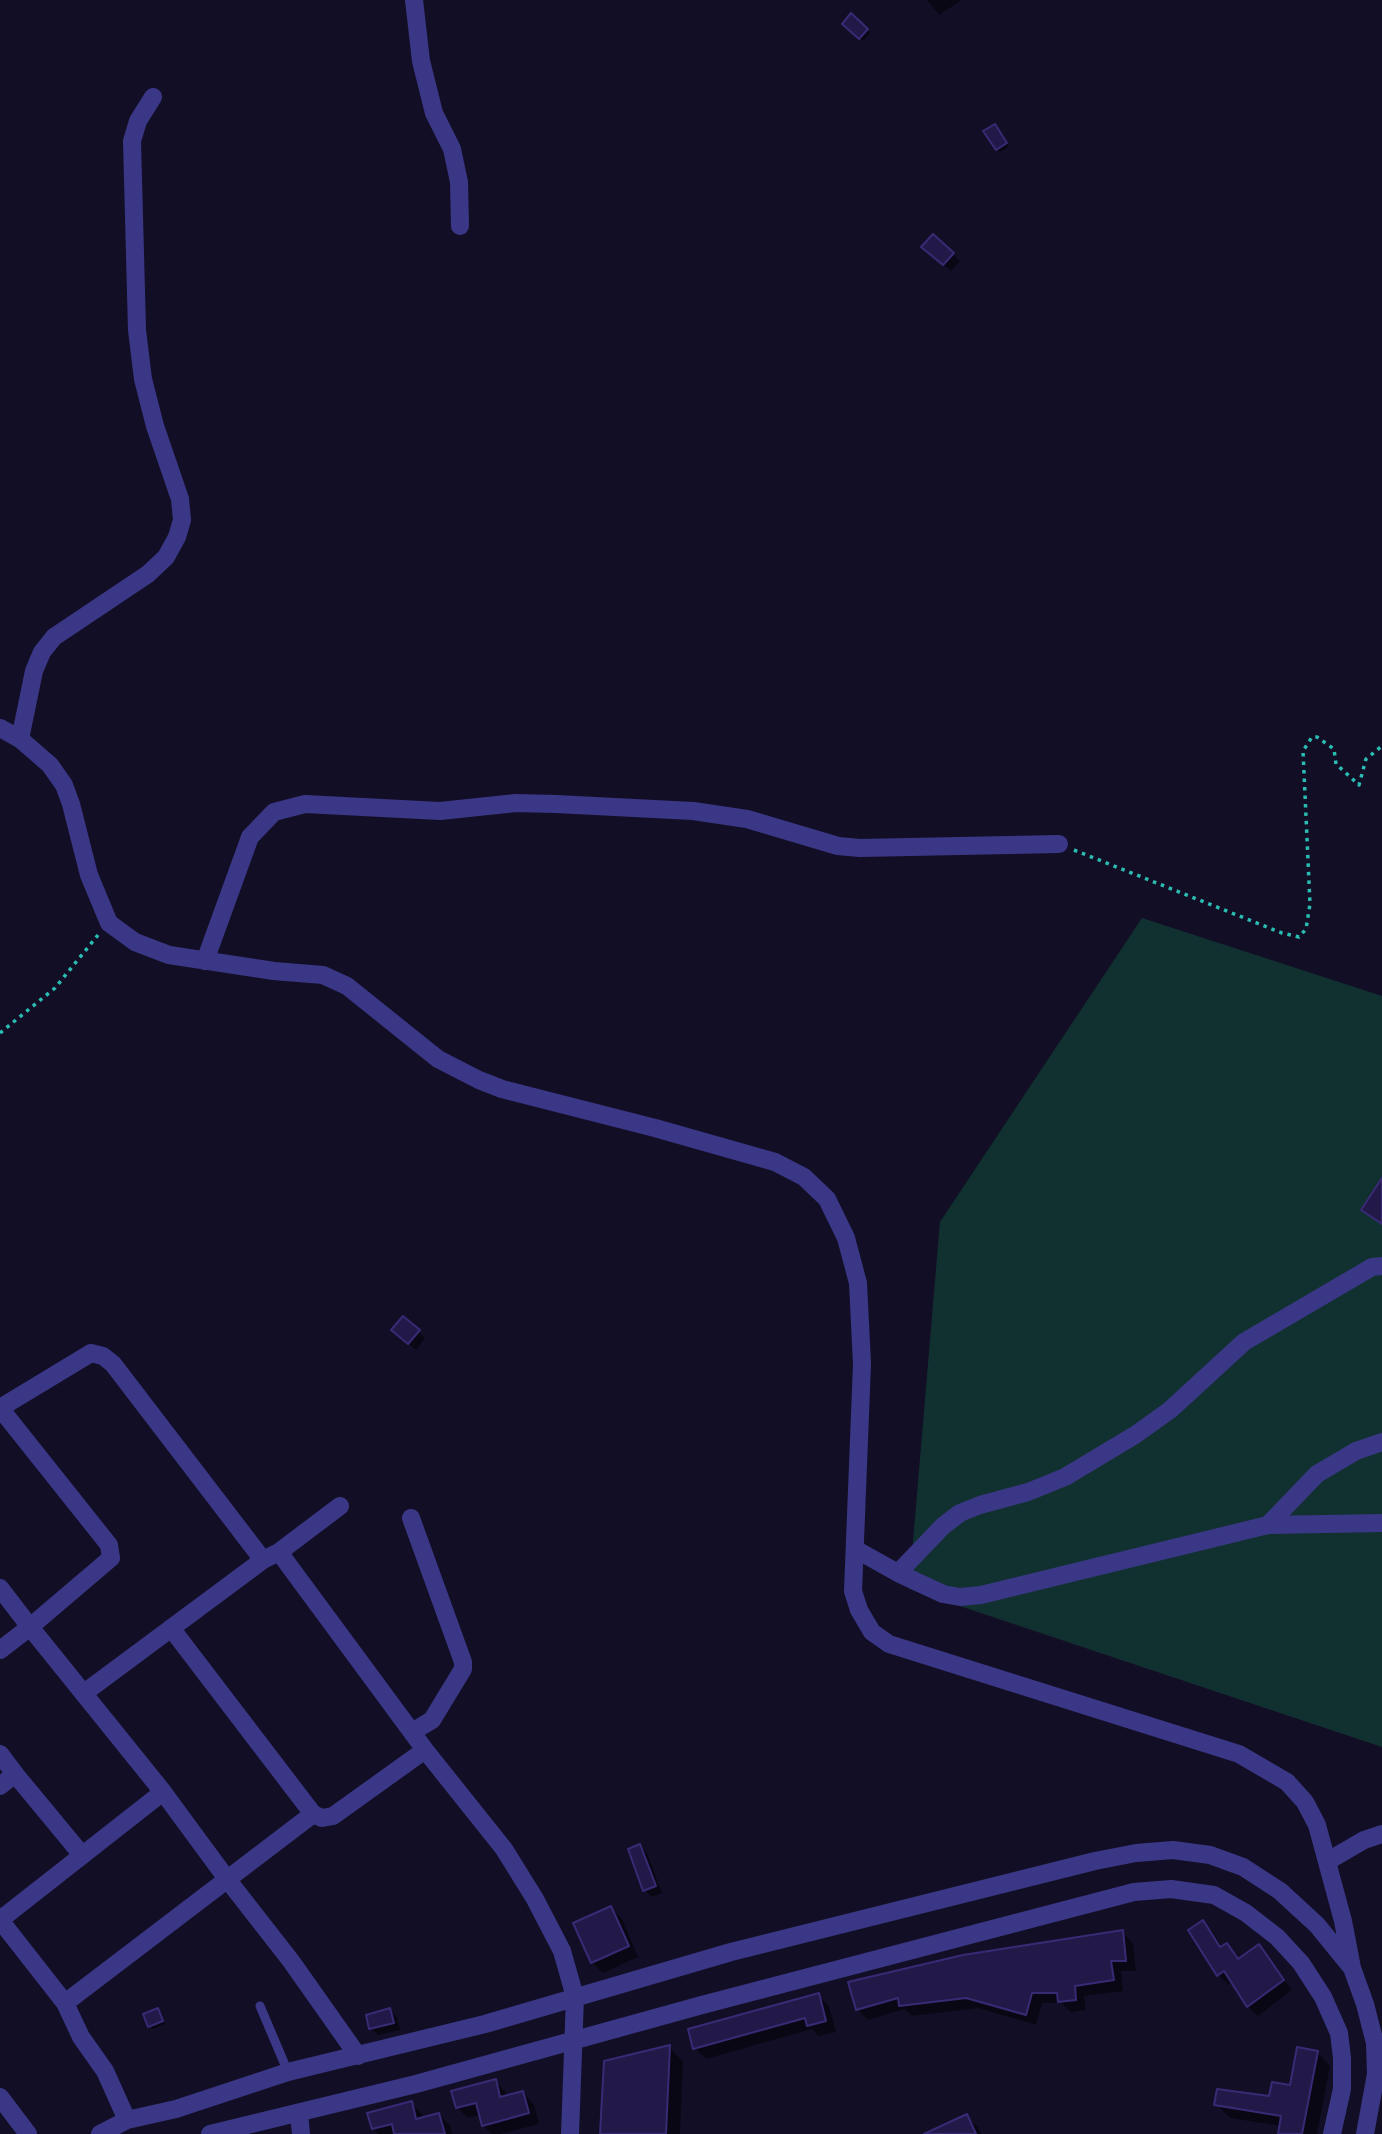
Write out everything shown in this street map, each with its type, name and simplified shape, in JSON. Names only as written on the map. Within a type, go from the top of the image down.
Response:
[{"type":"street","points":[[414,0],[421,61],[434,113],[452,149],[459,181],[460,226]]},
{"type":"street","points":[[20,739],[34,671],[42,652],[54,637],[148,574],[166,557],[177,537],[181,520],[180,499],[155,426],[143,379],[137,330],[132,141],[138,121],[153,97]]},
{"type":"street","points":[[0,729],[20,739],[50,765],[64,785],[89,875],[109,923],[135,942],[169,955],[274,971],[323,975],[347,986],[438,1059],[479,1080],[502,1089],[775,1162],[804,1177],[827,1199],[846,1238],[858,1283],[862,1364],[853,1591],[859,1611],[872,1632],[889,1644],[1239,1754],[1287,1782],[1305,1802],[1317,1825],[1328,1861],[1352,1968],[1375,2043],[1376,2074],[1365,2134]]},
{"type":"street","points":[[205,961],[250,837],[274,813],[305,804],[440,811],[516,803],[693,811],[747,819],[838,846],[860,848],[1059,844]]},
{"type":"street","points":[[898,1573],[943,1526],[960,1513],[1028,1492],[1065,1477],[1135,1435],[1170,1410],[1244,1342],[1371,1267],[1382,1266]]},
{"type":"street","points":[[0,1650],[111,1558],[111,1551],[0,1408],[91,1353],[103,1356],[113,1364],[271,1556],[412,1732],[504,1849],[535,1899],[562,1951],[575,1997],[570,2134]]},
{"type":"street","points":[[1268,1525],[1317,1474],[1356,1451],[1382,1443]]},
{"type":"street","points":[[84,1693],[340,1506]]},
{"type":"street","points":[[411,1518],[463,1662],[463,1669],[432,1720],[412,1732]]},
{"type":"street","points":[[855,1549],[943,1594],[960,1597],[981,1595],[1268,1525],[1382,1523]]},
{"type":"street","points":[[0,1588],[163,1792],[226,1879],[291,1961],[358,2056]]},
{"type":"street","points":[[171,1628],[313,1814],[328,1818],[332,1816],[425,1750]]},
{"type":"street","points":[[0,1754],[82,1855]]},
{"type":"street","points":[[0,1786],[15,1774]]},
{"type":"street","points":[[127,2120],[104,2071],[81,2037],[65,2003],[0,1920],[163,1792]]},
{"type":"street","points":[[65,2003],[313,1814]]},
{"type":"street","points":[[1328,1861],[1364,1840],[1382,1834]]},
{"type":"street","points":[[100,2134],[127,2120],[176,2109],[288,2072],[485,2024],[731,1952],[1136,1853],[1173,1850],[1210,1855],[1242,1867],[1280,1891],[1317,1925],[1352,1968]]},
{"type":"street","points":[[210,2134],[416,2084],[572,2040],[1134,1892],[1171,1889],[1214,1895],[1246,1913],[1277,1937],[1301,1963],[1323,1997],[1339,2033],[1342,2089],[1332,2134]]},
{"type":"street","points":[[0,2097],[28,2134]]},
{"type":"street","points":[[299,2113],[301,2134]]},
{"type":"lane","points":[[260,2006],[288,2072]]},
{"type":"path","points":[[1059,844],[1282,933],[1299,937],[1306,929],[1310,904],[1303,751],[1312,737],[1317,737],[1334,749],[1335,764],[1359,785],[1366,759],[1382,746]]},
{"type":"path","points":[[0,1033],[55,988],[109,923]]},
{"type":"green space","points":[[1142,918],[1382,996],[1382,1747],[909,1589],[940,1222]]},
{"type":"building","points":[[851,13],[868,29],[859,39],[842,24]]},
{"type":"building","points":[[995,124],[1007,143],[996,150],[983,131]]},
{"type":"building","points":[[933,234],[954,253],[943,265],[921,247]]},
{"type":"building","points":[[1382,1178],[1382,1224],[1361,1210]]},
{"type":"building","points":[[403,1316],[420,1330],[408,1344],[391,1330]]},
{"type":"building","points":[[640,1844],[656,1886],[643,1891],[628,1849]]},
{"type":"building","points":[[611,1906],[629,1946],[591,1963],[573,1923]]},
{"type":"building","points":[[1203,1920],[1220,1947],[1227,1943],[1238,1959],[1259,1944],[1284,1980],[1247,2007],[1224,1971],[1217,1976],[1188,1930]]},
{"type":"building","points":[[1123,1930],[1126,1961],[1111,1961],[1114,1980],[1075,1986],[1076,2000],[1058,2002],[1057,1993],[1032,1993],[1026,2015],[966,1998],[899,2006],[898,1998],[856,2010],[848,1982],[963,1955]]},
{"type":"building","points":[[819,1993],[826,2021],[807,2026],[805,2018],[693,2049],[688,2029]]},
{"type":"building","points":[[158,2008],[163,2021],[148,2027],[143,2014]]},
{"type":"building","points":[[390,2008],[394,2023],[369,2029],[366,2015]]},
{"type":"building","points":[[670,2045],[666,2134],[600,2134],[604,2061]]},
{"type":"building","points":[[1297,2047],[1318,2051],[1302,2134],[1278,2134],[1281,2116],[1214,2105],[1217,2089],[1269,2096],[1272,2082],[1290,2085]]},
{"type":"building","points":[[496,2079],[500,2097],[523,2091],[529,2113],[482,2126],[476,2103],[456,2108],[451,2091]]},
{"type":"building","points":[[412,2101],[416,2119],[439,2113],[445,2134],[394,2134],[392,2124],[372,2129],[367,2113]]},
{"type":"building","points":[[967,2114],[976,2134],[924,2134]]}]
